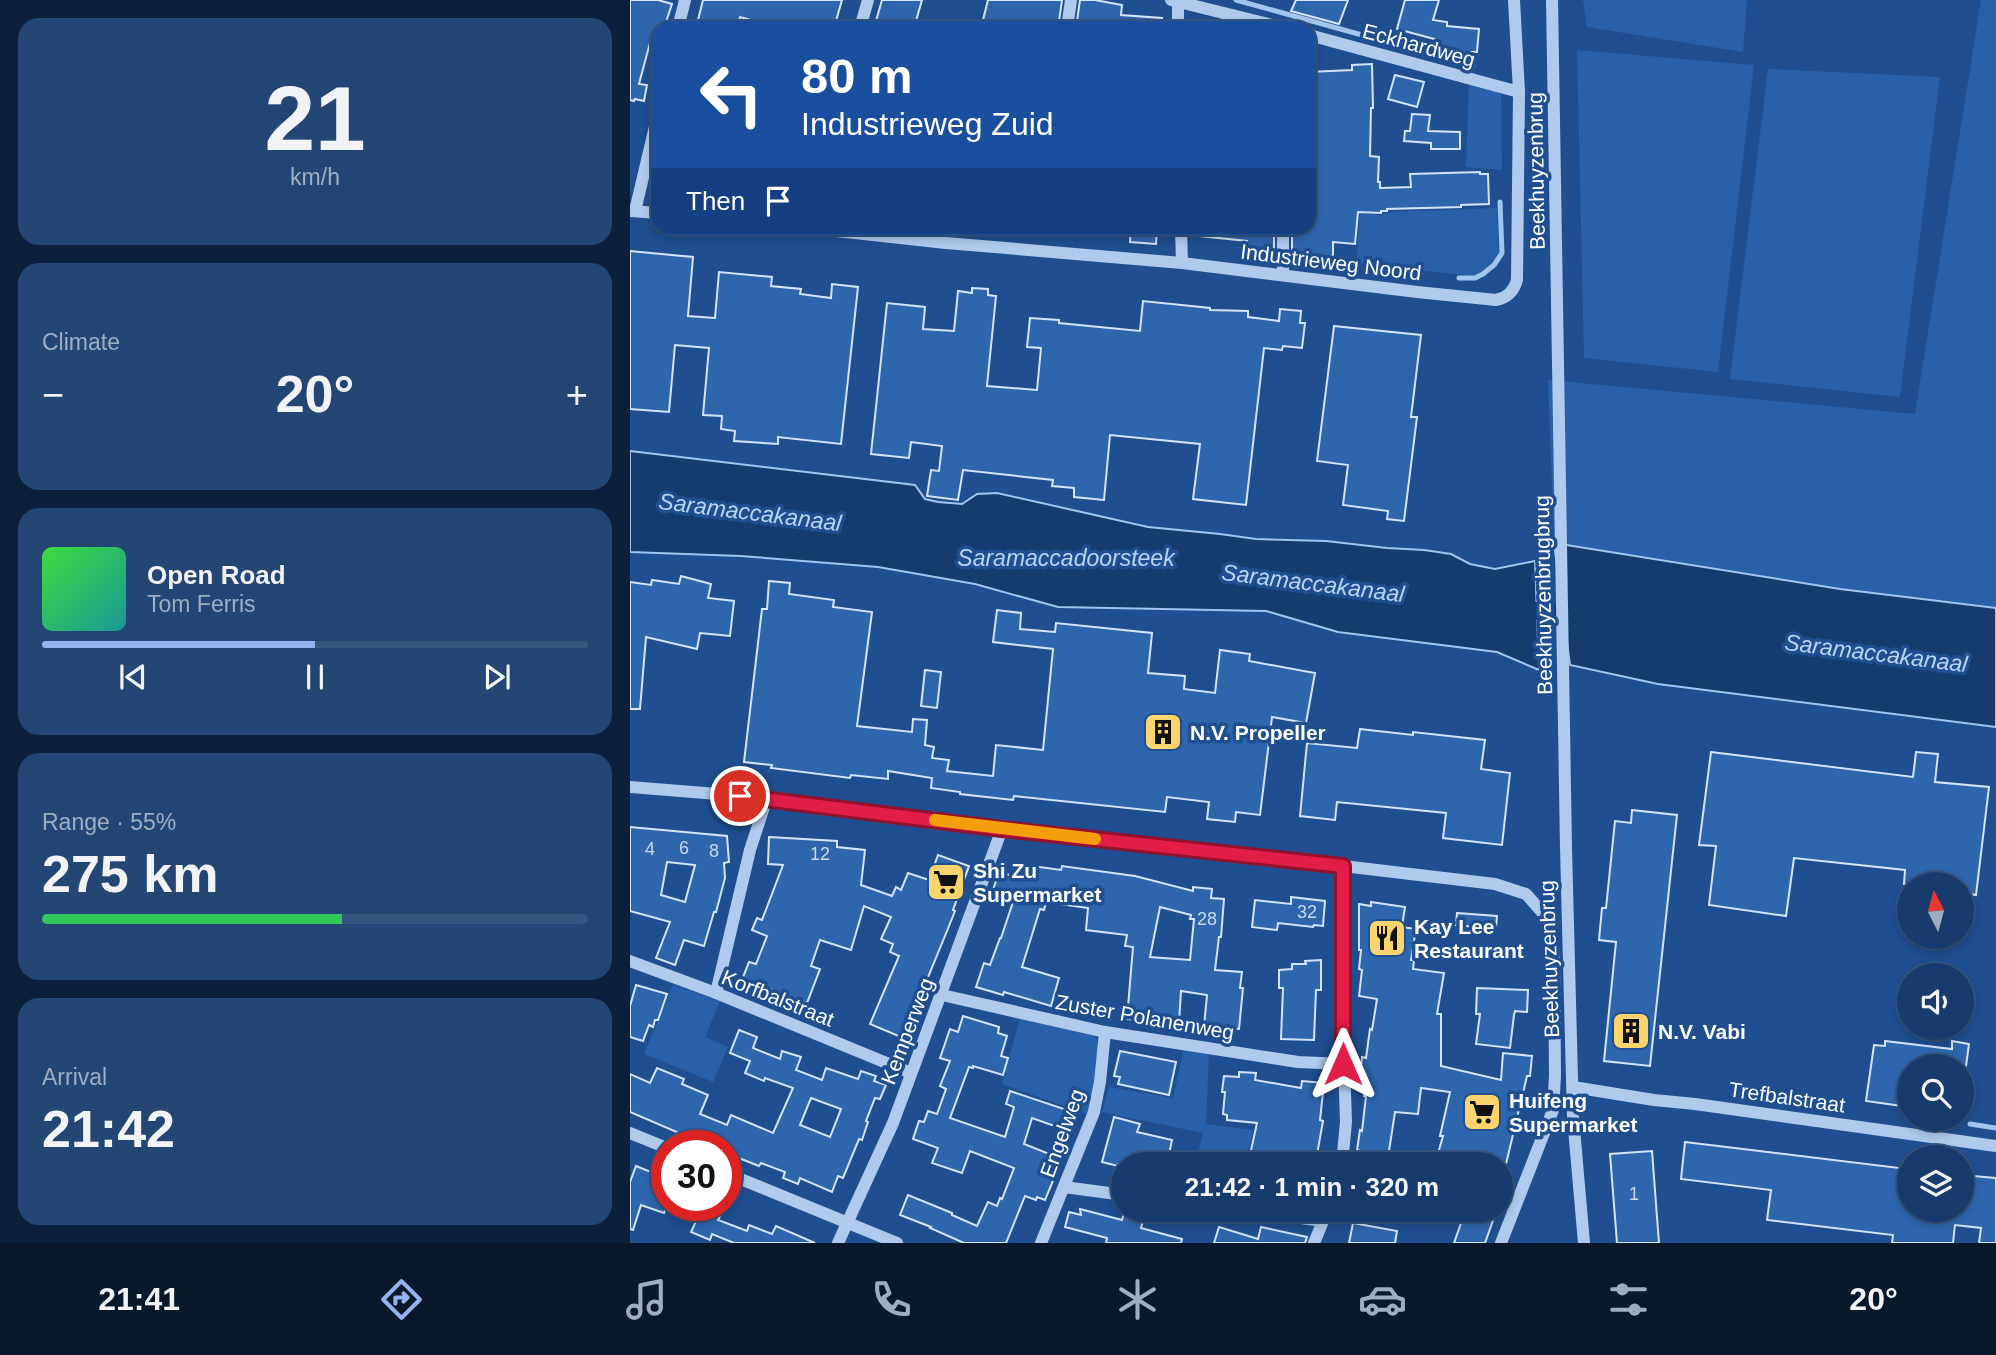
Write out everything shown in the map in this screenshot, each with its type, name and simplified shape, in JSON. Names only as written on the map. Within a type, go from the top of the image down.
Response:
[{"type":"street","points":[[680,21],[685,0]]},
{"type":"street","points":[[862,21],[868,0]]},
{"type":"street","points":[[1068,21],[1071,0]]},
{"type":"street","name":"Industrieweg Noord","points":[[873,235],[1182,263],[1502,299],[1513,290],[1517,280],[1519,92],[1514,0]]},
{"type":"street","name":"Beekhuyzenbrug","points":[[1552,0],[1559,342]]},
{"type":"street","points":[[1177,21],[1175,1],[1256,21]]},
{"type":"street","name":"Eckhardweg","points":[[1316,36],[1519,92]]},
{"type":"street","points":[[651,141],[633,211],[651,212]]},
{"type":"street","points":[[1181,235],[1182,263]]},
{"type":"street","points":[[1283,235],[1283,275]]},
{"type":"street","name":"Beekhuyzenbrugbrug","points":[[1559,342],[1566,848]]},
{"type":"street","points":[[630,787],[767,798],[1002,829],[1495,884],[1525,894],[1549,920],[1554,954],[1553,1110],[1501,1243]]},
{"type":"street","points":[[716,993],[750,850],[767,798]]},
{"type":"street","name":"Kemperweg","points":[[838,1243],[893,1123],[1002,829]]},
{"type":"street","name":"Beekhuyzenbrug","points":[[1566,848],[1573,1117],[1584,1243]]},
{"type":"street","points":[[1343,866],[1343,1064],[1346,1122],[1343,1152]]},
{"type":"street","name":"Korfbalstraat","points":[[630,961],[716,993],[911,1073]]},
{"type":"street","name":"Zuster Polanenweg","points":[[942,995],[1105,1032],[1298,1062],[1343,1064]]},
{"type":"street","name":"Engelweg","points":[[1041,1243],[1094,1112],[1105,1032]]},
{"type":"street","points":[[1555,1076],[1572,1068]]},
{"type":"street","name":"Trefbalstraat","points":[[1573,1087],[1996,1146]]},
{"type":"street","points":[[1553,1110],[1573,1117]]},
{"type":"street","points":[[630,1133],[651,1142]]},
{"type":"street","points":[[742,1180],[897,1243]]},
{"type":"street","points":[[1063,1187],[1111,1193]]},
{"type":"street","points":[[1314,1243],[1323,1222]]},
{"type":"shaded area","points":[[1583,0],[1747,0],[1743,52],[1587,27]]},
{"type":"shaded area","points":[[1981,0],[1996,0],[1996,608],[1840,589],[1554,543],[1548,380],[1915,414]]},
{"type":"shaded area","points":[[1577,50],[1754,65],[1718,372],[1584,358]]},
{"type":"shaded area","points":[[1768,69],[1940,77],[1900,397],[1730,379]]},
{"type":"shaded area","points":[[1469,82],[1501,91],[1502,170],[1466,167]]},
{"type":"shaded area","points":[[1497,208],[1499,254],[1476,276],[1356,264],[1360,213],[1382,215],[1390,212]]},
{"type":"shaded area","points":[[673,985],[720,1001],[705,1037],[728,1047],[713,1082],[644,1054]]},
{"type":"shaded area","points":[[1020,1018],[1096,1038],[1100,1048],[1087,1114],[1002,1084]]},
{"type":"shaded area","points":[[1184,1048],[1209,1052],[1206,1124],[1253,1130],[1248,1152],[1198,1152],[1203,1133],[1102,1112],[1109,1087],[1173,1098]]},
{"type":"water","name":"Saramaccadoorsteek","points":[[630,451],[915,485],[925,499],[938,502],[962,504],[977,494],[997,493],[1148,527],[1256,539],[1326,541],[1424,550],[1451,554],[1470,564],[1495,569],[1535,561],[1539,670],[1497,652],[1338,632],[1266,611],[1058,607],[975,584],[878,567],[741,556],[630,552]]},
{"type":"water","points":[[1554,543],[1840,589],[1996,608],[1996,727],[1658,684],[1570,665]]},
{"type":"building","points":[[630,0],[658,0],[672,4],[666,21],[651,21],[651,39],[639,84],[647,85],[644,101],[630,100]]},
{"type":"building","points":[[703,0],[842,0],[836,21],[755,21],[740,17],[739,21],[698,21]]},
{"type":"building","points":[[882,0],[922,0],[916,21],[876,21]]},
{"type":"building","points":[[988,0],[1062,0],[1059,21],[983,21]]},
{"type":"building","points":[[1080,0],[1122,5],[1121,15],[1162,18],[1162,21],[1077,21]]},
{"type":"building","points":[[1296,0],[1348,0],[1339,24],[1291,11]]},
{"type":"building","points":[[1405,0],[1439,0],[1433,20],[1447,22],[1447,26],[1479,29],[1477,52],[1470,52],[1470,57],[1441,54],[1442,48],[1437,47],[1438,40],[1397,29]]},
{"type":"building","points":[[1372,64],[1370,156],[1379,157],[1380,188],[1411,187],[1410,174],[1480,172],[1488,174],[1489,204],[1387,209],[1381,213],[1358,212],[1355,244],[1333,242],[1333,256],[1295,255],[1292,252],[1292,235],[1316,235],[1316,72],[1352,70],[1352,65]]},
{"type":"building","points":[[1395,75],[1424,82],[1417,107],[1388,99]]},
{"type":"building","points":[[1412,114],[1430,115],[1428,131],[1460,132],[1460,149],[1431,149],[1431,143],[1404,141],[1405,131],[1410,131]]},
{"type":"building","points":[[1130,235],[1157,235],[1156,244],[1130,242]]},
{"type":"building","points":[[1274,235],[1274,251],[1246,250],[1247,241],[1200,236]]},
{"type":"building","points":[[630,251],[693,257],[688,316],[715,318],[719,272],[772,277],[771,286],[801,289],[800,294],[831,298],[832,284],[858,287],[841,444],[778,437],[778,444],[734,441],[735,431],[721,429],[722,416],[703,415],[709,348],[675,345],[669,412],[630,409]]},
{"type":"building","points":[[972,288],[988,289],[988,295],[996,296],[987,386],[1037,390],[1041,348],[1027,347],[1030,318],[1140,331],[1143,301],[1210,310],[1248,311],[1248,317],[1279,321],[1280,309],[1301,311],[1300,323],[1305,323],[1302,348],[1264,348],[1246,505],[1193,499],[1200,444],[1110,435],[1104,500],[1074,497],[1074,488],[1052,486],[1053,480],[963,470],[958,500],[927,496],[931,470],[939,471],[942,446],[911,442],[909,458],[871,454],[887,303],[925,307],[923,329],[954,331],[958,291],[972,293]]},
{"type":"building","points":[[1334,326],[1421,335],[1411,417],[1417,417],[1404,521],[1387,519],[1388,511],[1343,505],[1348,465],[1317,461]]},
{"type":"building","points":[[681,576],[711,584],[708,598],[734,601],[730,636],[700,633],[697,649],[646,637],[640,709],[630,709],[630,582],[651,585],[652,580],[679,584]]},
{"type":"building","points":[[769,581],[790,583],[789,594],[834,600],[833,607],[872,612],[857,726],[912,732],[913,719],[927,720],[925,745],[934,747],[932,758],[949,760],[947,771],[993,776],[996,745],[1043,750],[1053,649],[993,642],[997,610],[1021,613],[1020,629],[1055,632],[1056,623],[1152,633],[1148,673],[1185,676],[1184,689],[1215,693],[1220,650],[1250,654],[1249,661],[1315,673],[1306,723],[1272,717],[1260,815],[1236,812],[1235,822],[1207,819],[1209,802],[1167,797],[1165,812],[1014,796],[1013,800],[931,788],[932,778],[888,771],[888,779],[851,775],[850,778],[744,762],[762,609],[767,609]]},
{"type":"building","points":[[925,670],[941,672],[937,708],[921,706]]},
{"type":"building","points":[[1360,729],[1485,740],[1481,769],[1510,773],[1502,845],[1443,838],[1446,813],[1337,802],[1335,820],[1300,816],[1307,743],[1357,748]]},
{"type":"building","points":[[1711,752],[1913,777],[1916,752],[1938,754],[1935,782],[1989,787],[1976,895],[1974,872],[1905,872],[1794,858],[1786,916],[1709,905],[1716,846],[1699,845]]},
{"type":"building","points":[[1632,810],[1677,815],[1650,1066],[1604,1061],[1616,942],[1599,940],[1602,908],[1606,908],[1615,821],[1631,823]]},
{"type":"building","points":[[630,827],[727,836],[729,862],[724,863],[725,878],[704,946],[684,940],[675,965],[656,958],[670,922],[630,911]],"holes":[[[667,862],[695,865],[685,902],[661,895]]]},
{"type":"building","points":[[769,837],[837,841],[837,847],[865,850],[861,885],[892,896],[896,887],[901,890],[908,873],[929,880],[938,855],[969,866],[953,910],[955,911],[903,1038],[870,1024],[899,956],[890,952],[893,944],[881,939],[891,917],[864,906],[851,950],[820,940],[811,966],[820,969],[807,1003],[767,988],[765,995],[740,985],[749,962],[756,964],[767,936],[752,930],[757,918],[762,920],[783,865],[768,864]]},
{"type":"building","points":[[1017,864],[1061,870],[1062,866],[1135,876],[1193,891],[1193,887],[1212,889],[1211,898],[1224,899],[1215,970],[1242,972],[1239,1029],[1204,1026],[1207,995],[1181,991],[1179,1023],[1127,1019],[1133,947],[1125,946],[1127,935],[1086,930],[1088,908],[1046,902],[1044,910],[1040,909],[1022,967],[1059,978],[1051,1006],[976,987],[984,963],[990,965],[1013,902],[991,896],[999,872],[1013,876]],"holes":[[[1160,907],[1191,915],[1190,919],[1194,919],[1190,960],[1150,957]]]},
{"type":"building","points":[[1291,897],[1325,901],[1323,926],[1278,923],[1277,930],[1252,927],[1255,900],[1291,904]]},
{"type":"building","points":[[1371,902],[1405,907],[1402,927],[1416,929],[1411,960],[1414,960],[1413,969],[1444,973],[1437,1014],[1441,1014],[1441,1066],[1501,1080],[1503,1053],[1532,1056],[1530,1076],[1527,1076],[1509,1152],[1438,1152],[1450,1092],[1421,1088],[1418,1114],[1395,1112],[1389,1152],[1357,1150],[1366,1096],[1365,1081],[1360,1080],[1362,1057],[1366,1058],[1377,999],[1359,996],[1362,970],[1359,969],[1359,904],[1371,906]]},
{"type":"building","points":[[1457,913],[1497,916],[1496,929],[1456,925]]},
{"type":"building","points":[[1321,960],[1321,990],[1316,990],[1314,1040],[1281,1039],[1283,988],[1279,988],[1279,970],[1292,969],[1292,964]]},
{"type":"building","points":[[636,985],[667,994],[658,1020],[655,1020],[653,1027],[649,1025],[643,1041],[630,1037],[630,1006]]},
{"type":"building","points":[[1477,988],[1528,990],[1527,1012],[1515,1011],[1510,1048],[1476,1044],[1480,1014],[1476,1014]]},
{"type":"building","points":[[963,1016],[999,1027],[998,1033],[1007,1036],[1001,1056],[1008,1058],[1003,1075],[969,1067],[950,1118],[1005,1137],[1014,1107],[1006,1104],[1010,1091],[1070,1111],[1063,1129],[1032,1118],[1024,1144],[1062,1159],[1045,1200],[1025,1196],[1006,1243],[964,1243],[900,1215],[908,1195],[977,1226],[988,1202],[997,1206],[1000,1198],[1002,1199],[1014,1168],[970,1151],[962,1173],[932,1163],[938,1148],[913,1139],[919,1121],[924,1122],[928,1111],[937,1114],[946,1089],[940,1086],[950,1061],[940,1058],[950,1029],[958,1032]]},
{"type":"building","points":[[739,1030],[757,1037],[753,1048],[780,1059],[782,1051],[801,1057],[796,1070],[822,1080],[826,1068],[858,1079],[861,1071],[876,1076],[874,1081],[886,1085],[880,1099],[875,1098],[862,1140],[859,1139],[843,1178],[838,1176],[832,1192],[800,1178],[798,1184],[783,1178],[785,1172],[742,1159],[742,1130],[672,1130],[630,1112],[630,1074],[650,1083],[657,1068],[684,1079],[682,1084],[708,1095],[700,1114],[727,1125],[731,1115],[773,1133],[793,1088],[745,1073],[750,1061],[730,1053]],"holes":[[[811,1098],[841,1109],[830,1137],[800,1125]]]},
{"type":"building","points":[[1885,1041],[1952,1049],[1952,1041],[1969,1044],[1968,1054],[1897,1054],[1897,1105],[1866,1101],[1874,1045],[1885,1046]]},
{"type":"building","points":[[1120,1051],[1176,1062],[1169,1095],[1118,1084],[1120,1077],[1114,1076]]},
{"type":"building","points":[[1239,1072],[1256,1073],[1255,1080],[1301,1088],[1302,1081],[1324,1083],[1320,1120],[1323,1121],[1318,1152],[1251,1152],[1257,1123],[1227,1120],[1227,1115],[1223,1114],[1224,1076],[1239,1077]]},
{"type":"building","points":[[1114,1117],[1140,1124],[1137,1132],[1172,1140],[1170,1152],[1111,1152],[1111,1164],[1102,1162]]},
{"type":"building","points":[[1685,1142],[1897,1168],[1897,1222],[1974,1222],[1974,1176],[1996,1178],[1996,1243],[1979,1243],[1981,1228],[1955,1225],[1953,1243],[1892,1243],[1893,1235],[1767,1220],[1771,1190],[1681,1179]]},
{"type":"building","points":[[1652,1151],[1659,1243],[1617,1243],[1610,1154]]},
{"type":"building","points":[[636,1166],[651,1172],[651,1208],[641,1205],[633,1230],[630,1229],[630,1182]]},
{"type":"building","points":[[1080,1209],[1111,1217],[1111,1222],[1143,1222],[1141,1228],[1182,1239],[1181,1243],[1106,1243],[1107,1238],[1065,1227],[1069,1212],[1081,1215]]},
{"type":"building","points":[[696,1221],[721,1221],[747,1231],[749,1225],[772,1234],[776,1226],[815,1243],[734,1243],[712,1234],[710,1240],[691,1232]]},
{"type":"building","points":[[1461,1222],[1492,1222],[1485,1243],[1454,1243]]},
{"type":"building","points":[[1353,1223],[1397,1231],[1395,1243],[1349,1243]]},
{"type":"building","points":[[1219,1227],[1258,1239],[1261,1227],[1307,1237],[1305,1243],[1214,1243]]},
{"type":"waterway","points":[[1236,0],[1311,21]]},
{"type":"waterway","points":[[1316,22],[1473,66]]},
{"type":"waterway","points":[[1459,278],[1475,278],[1483,274],[1494,265],[1502,253],[1500,202]]},
{"type":"waterway","name":"Saramaccakanaal","points":[[1513,608],[1579,616]]},
{"type":"waterway","points":[[1974,1125],[1996,1128]]},
{"type":"slow traffic","points":[[935,820],[1095,839]]},
{"type":"place","name":"N.V. Propeller","points":[[1163,732]]},
{"type":"place","name":"Shi Zu Supermarket","points":[[946,882]]},
{"type":"place","name":"Kay Lee Restaurant","points":[[1387,938]]},
{"type":"place","name":"N.V. Vabi","points":[[1631,1031]]},
{"type":"place","name":"Huifeng Supermarket","points":[[1482,1112]]},
{"type":"route","points":[[740,796],[1002,829],[1343,866],[1343,1064]]}]
